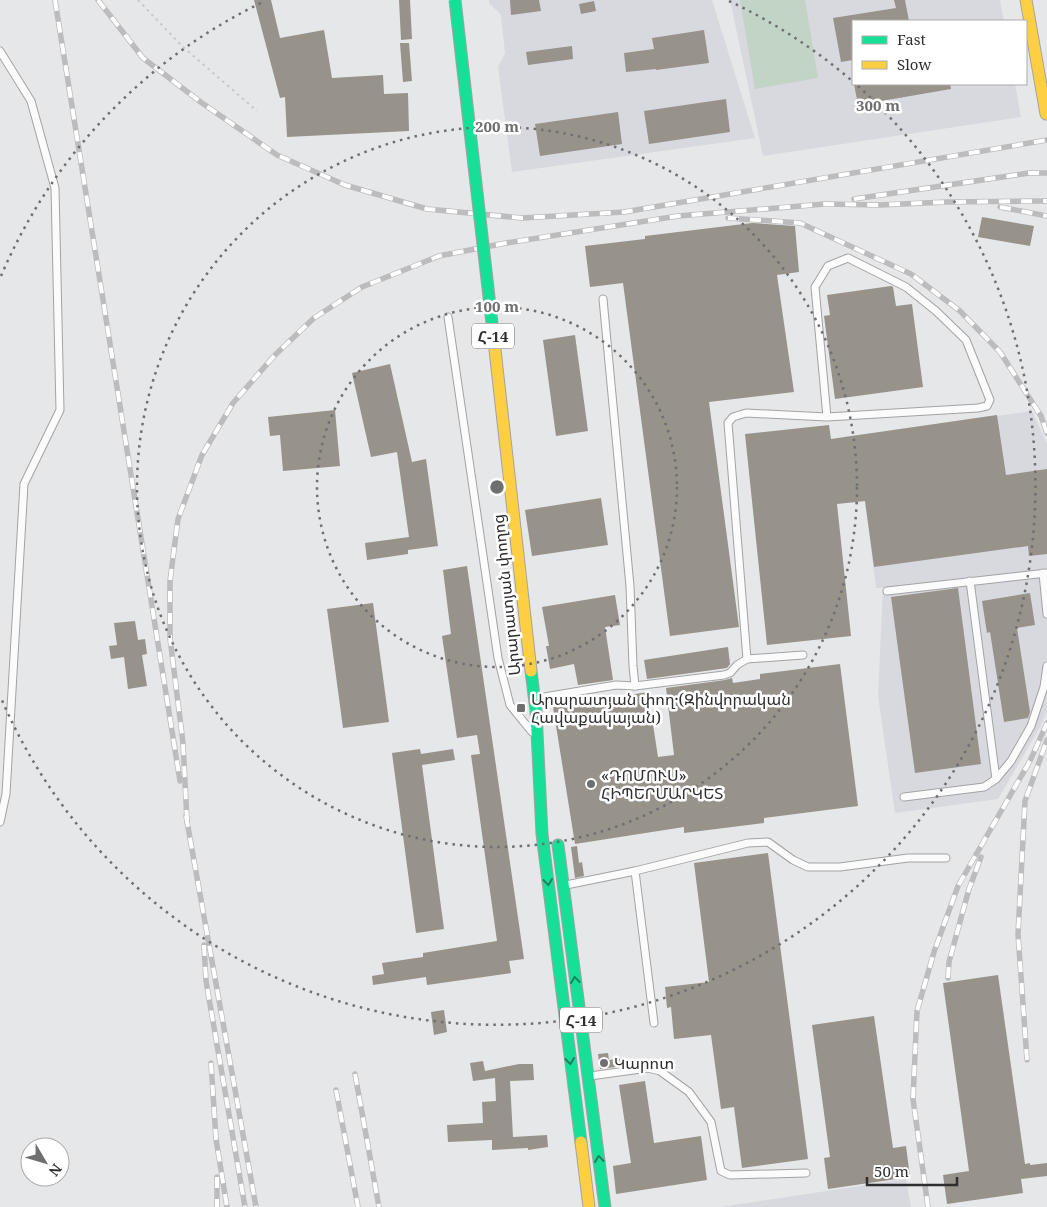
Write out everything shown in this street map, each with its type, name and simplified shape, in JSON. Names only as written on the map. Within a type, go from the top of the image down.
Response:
[{"type":"main road","name":"Արարատյան փողոց","points":[[455,0],[534,698],[538,739],[542,834],[589,1207]]},
{"type":"main road","points":[[1026,0],[1046,114]]},
{"type":"main road","name":"Արարատյան փողոց","points":[[538,739],[552,814]]},
{"type":"main road","name":"Հ-14","points":[[556,832],[605,1207]]},
{"type":"lane","points":[[0,51],[31,101],[55,188],[60,410],[24,484],[6,794],[0,822]]},
{"type":"lane","points":[[747,659],[728,423],[733,417],[746,414],[827,417],[978,408],[987,406],[990,400],[966,340],[936,311],[906,287],[848,258],[828,266],[815,288],[827,417]]},
{"type":"lane","points":[[603,299],[630,586],[635,686]]},
{"type":"lane","points":[[448,317],[498,658],[510,705],[538,739]]},
{"type":"lane","points":[[887,591],[1045,573],[1047,614]]},
{"type":"lane","points":[[970,581],[996,779]]},
{"type":"lane","points":[[534,698],[616,685],[635,686],[724,675],[730,673],[737,665],[747,659],[803,655]]},
{"type":"lane","points":[[904,797],[984,787],[996,779],[1011,761],[1031,726],[1044,687],[1047,666]]},
{"type":"lane","points":[[563,886],[635,871],[748,842],[768,842],[793,860],[808,866],[840,867],[908,858],[946,858]]},
{"type":"lane","points":[[635,871],[654,1023]]},
{"type":"lane","points":[[588,1076],[648,1068],[660,1071],[689,1092],[712,1122],[721,1171],[730,1175],[806,1173]]},
{"type":"path","points":[[138,0],[182,46],[257,111]]},
{"type":"shaded area","points":[[489,0],[712,0],[755,138],[512,172],[498,67],[505,53],[501,15],[489,3]]},
{"type":"shaded area","points":[[730,0],[1000,0],[1004,20],[852,20],[852,85],[1015,85],[1021,117],[763,156]]},
{"type":"shaded area","points":[[1032,411],[1047,444],[1047,711],[1040,727],[998,799],[895,813],[878,696],[883,588],[876,588],[865,501],[852,503],[843,437]]},
{"type":"shaded area","points":[[906,1179],[911,1207],[721,1207]]},
{"type":"green space","points":[[740,0],[805,0],[818,78],[755,89]]},
{"type":"building","points":[[254,0],[271,0],[280,38],[324,30],[332,78],[383,75],[384,94],[408,93],[409,131],[287,137],[285,97],[280,98]]},
{"type":"building","points":[[399,0],[410,0],[412,39],[401,40]]},
{"type":"building","points":[[510,0],[539,0],[541,11],[511,15]]},
{"type":"building","points":[[894,0],[905,0],[909,20],[852,20],[852,60],[841,62],[833,18],[896,8]]},
{"type":"building","points":[[594,1],[596,11],[581,14],[579,4]]},
{"type":"building","points":[[704,30],[709,63],[626,72],[624,53],[654,49],[652,38]]},
{"type":"building","points":[[400,43],[409,43],[412,81],[403,82]]},
{"type":"building","points":[[572,46],[573,59],[528,65],[526,52]]},
{"type":"building","points":[[854,85],[950,85],[951,89],[858,105]]},
{"type":"building","points":[[726,99],[730,132],[649,144],[644,111]]},
{"type":"building","points":[[618,112],[622,144],[540,156],[535,124]]},
{"type":"building","points":[[982,217],[1034,226],[1030,246],[978,237]]},
{"type":"building","points":[[752,223],[795,226],[799,272],[777,275],[794,392],[709,402],[739,627],[670,636],[623,283],[590,287],[585,246],[645,239],[645,236]]},
{"type":"building","points":[[893,287],[896,306],[912,304],[923,387],[835,399],[824,316],[830,315],[827,295]]},
{"type":"building","points":[[575,335],[588,431],[556,436],[543,340]]},
{"type":"building","points":[[390,364],[412,462],[426,459],[438,546],[408,550],[408,554],[367,560],[365,543],[409,537],[397,452],[371,457],[352,373]]},
{"type":"building","points":[[335,410],[340,466],[283,471],[280,435],[270,436],[268,417]]},
{"type":"building","points":[[997,415],[1006,475],[1047,469],[1047,554],[1029,556],[1028,546],[874,567],[865,501],[837,504],[851,636],[767,645],[745,434],[829,425],[831,439]]},
{"type":"building","points":[[601,498],[608,545],[532,556],[525,510]]},
{"type":"building","points":[[467,566],[524,959],[509,961],[511,973],[427,985],[426,977],[373,985],[372,976],[384,974],[382,963],[423,957],[423,953],[497,941],[471,755],[480,754],[477,735],[457,738],[442,636],[451,634],[443,570]]},
{"type":"building","points":[[958,588],[981,764],[915,773],[891,597]]},
{"type":"building","points":[[1030,593],[1035,625],[1017,628],[1030,712],[1028,718],[1004,722],[990,632],[987,633],[982,601]]},
{"type":"building","points":[[615,595],[620,625],[605,627],[613,680],[578,685],[574,664],[550,669],[546,646],[549,646],[542,607]]},
{"type":"building","points":[[373,603],[389,722],[343,728],[327,609]]},
{"type":"building","points":[[135,621],[138,640],[145,639],[147,654],[142,655],[147,686],[128,689],[124,657],[111,659],[109,646],[117,645],[114,623]]},
{"type":"building","points":[[728,647],[730,664],[727,668],[647,679],[644,660]]},
{"type":"building","points":[[840,664],[858,806],[764,818],[764,823],[684,833],[684,827],[575,844],[553,707],[648,692],[658,757],[674,755],[666,688],[732,678],[733,683],[760,679],[760,674]]},
{"type":"building","points":[[420,749],[421,754],[453,749],[455,760],[422,765],[444,929],[416,933],[392,753]]},
{"type":"building","points":[[577,846],[579,863],[582,862],[584,876],[575,878],[571,847]]},
{"type":"building","points":[[768,853],[808,1159],[742,1168],[734,1107],[721,1109],[711,1035],[674,1039],[671,1007],[667,1008],[665,987],[709,982],[694,863]]},
{"type":"building","points":[[998,975],[1025,1164],[1047,1163],[1047,1176],[1021,1179],[1023,1193],[947,1204],[943,1175],[969,1171],[943,983]]},
{"type":"building","points":[[444,1010],[447,1032],[434,1035],[431,1012]]},
{"type":"building","points":[[874,1016],[893,1148],[906,1146],[910,1177],[828,1189],[824,1158],[830,1157],[812,1025]]},
{"type":"building","points":[[608,1053],[609,1060],[622,1058],[623,1066],[600,1069],[598,1054]]},
{"type":"building","points":[[483,1061],[485,1071],[519,1064],[533,1064],[534,1080],[510,1081],[513,1137],[547,1135],[548,1147],[528,1150],[528,1148],[492,1150],[492,1140],[448,1142],[447,1125],[483,1123],[482,1102],[496,1101],[495,1078],[473,1081],[470,1063]]},
{"type":"building","points":[[645,1081],[654,1143],[701,1136],[707,1180],[616,1194],[613,1166],[631,1163],[619,1085]]},
{"type":"railway","points":[[55,0],[180,781]]},
{"type":"railway","points":[[98,0],[143,58],[202,103],[277,155],[345,185],[427,209],[522,218],[624,212],[1047,140]]},
{"type":"railway","points":[[854,199],[1029,173],[1047,173]]},
{"type":"railway","points":[[187,821],[183,743],[170,638],[170,581],[178,519],[202,455],[233,403],[275,355],[314,318],[362,287],[439,256],[506,243],[678,216],[825,204],[880,205],[1047,201]]},
{"type":"railway","points":[[1000,207],[1047,216]]},
{"type":"railway","points":[[728,218],[800,223],[911,274],[960,311],[1000,352],[1041,416],[1047,433]]},
{"type":"railway","points":[[928,1207],[913,1099],[917,1011],[934,952],[958,886],[1030,761],[1047,723]]},
{"type":"railway","points":[[1027,1060],[1018,934],[1025,801],[1047,740]]},
{"type":"railway","points":[[186,816],[256,1207]]},
{"type":"railway","points":[[948,978],[949,962],[969,889],[981,857]]},
{"type":"railway","points":[[204,945],[206,981],[245,1207]]},
{"type":"railway","points":[[211,1063],[216,1139],[227,1207]]},
{"type":"railway","points":[[355,1074],[379,1207]]},
{"type":"railway","points":[[336,1090],[358,1207]]},
{"type":"railway","points":[[217,1177],[217,1207]]},
{"type":"traffic: fast","points":[[455,0],[493,332]]},
{"type":"traffic: fast","points":[[531,671],[536,711],[542,834],[581,1142]]},
{"type":"traffic: fast","points":[[558,845],[605,1207]]},
{"type":"traffic: slow","points":[[1026,0],[1046,114]]},
{"type":"traffic: slow","points":[[493,332],[531,671]]},
{"type":"traffic: slow","points":[[581,1142],[589,1207]]},
{"type":"place","name":"Արարատյան փող․(Զինվորական Հավաքակայան)","points":[[521,708]]},
{"type":"place","name":"«ԴՈՄՈՒՍ» ՀԻՊԵՐՄԱՐԿԵՏ","points":[[591,784]]},
{"type":"place","name":"Կարոտ","points":[[604,1063]]}]
